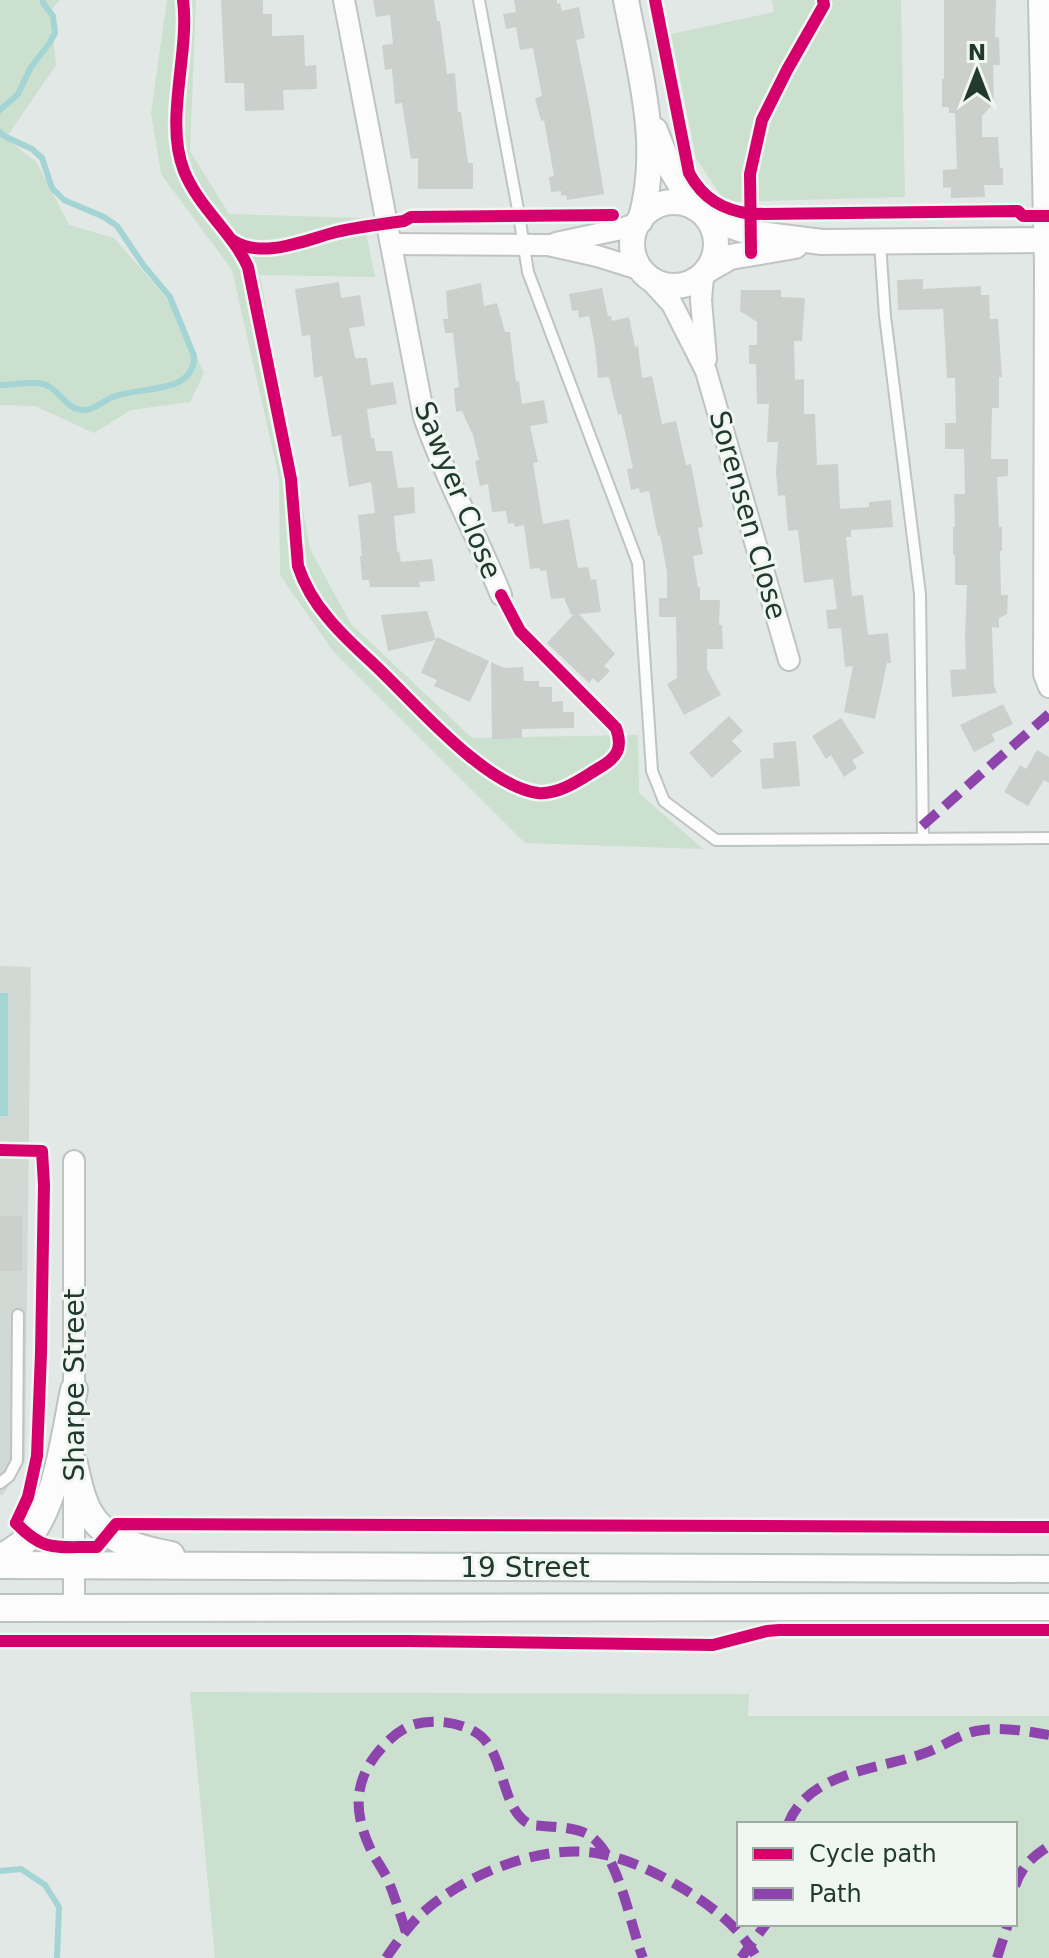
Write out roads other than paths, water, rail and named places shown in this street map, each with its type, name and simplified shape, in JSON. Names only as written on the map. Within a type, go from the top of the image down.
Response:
[{"type":"main road","points":[[0,1558],[30,1536],[43,1514],[58,1468],[74,1390]]},
{"type":"main road","points":[[74,1464],[90,1514],[107,1534],[144,1549],[234,1566]]},
{"type":"main road","name":"19 Street","points":[[0,1565],[1049,1569]]},
{"type":"main road","name":"19 Street","points":[[0,1608],[1049,1607]]},
{"type":"street","name":"Sawyer Close","points":[[344,0],[424,417],[501,595]]},
{"type":"street","points":[[626,0],[648,112],[650,169],[639,222]]},
{"type":"street","points":[[1039,0],[1047,240],[1044,674],[1049,687]]},
{"type":"street","points":[[648,112],[669,166],[716,232],[716,244],[706,272]]},
{"type":"street","points":[[646,276],[636,264],[632,234],[649,210],[658,204],[678,202],[751,233],[822,242],[1047,240]]},
{"type":"street","points":[[548,245],[639,222]]},
{"type":"street","points":[[391,244],[548,245],[597,256],[664,285],[680,286],[730,257],[822,242]]},
{"type":"street","name":"Sorensen Close","points":[[706,272],[701,300],[706,371]]},
{"type":"street","name":"Sorensen Close","points":[[646,276],[672,304],[706,371],[789,660]]},
{"type":"street","name":"Sharpe Street","points":[[74,1161],[74,1608]]},
{"type":"lane","points":[[479,0],[528,272],[638,563],[652,771],[664,801],[716,840],[1049,838]]},
{"type":"lane","points":[[880,241],[885,316],[920,594],[923,839]]},
{"type":"lane","points":[[0,1483],[9,1476],[17,1461],[18,1315]]},
{"type":"water","points":[[0,993],[8,993],[8,1116],[0,1116]]},
{"type":"waterway","points":[[0,110],[18,94],[31,67],[55,33],[53,16],[43,0]]},
{"type":"waterway","points":[[0,132],[42,158],[52,188],[64,200],[117,226],[170,297],[194,356],[192,369],[176,383],[113,397],[89,410],[73,407],[44,384],[0,385]]},
{"type":"waterway","points":[[0,1871],[21,1869],[45,1885],[59,1907],[57,1958]]}]
